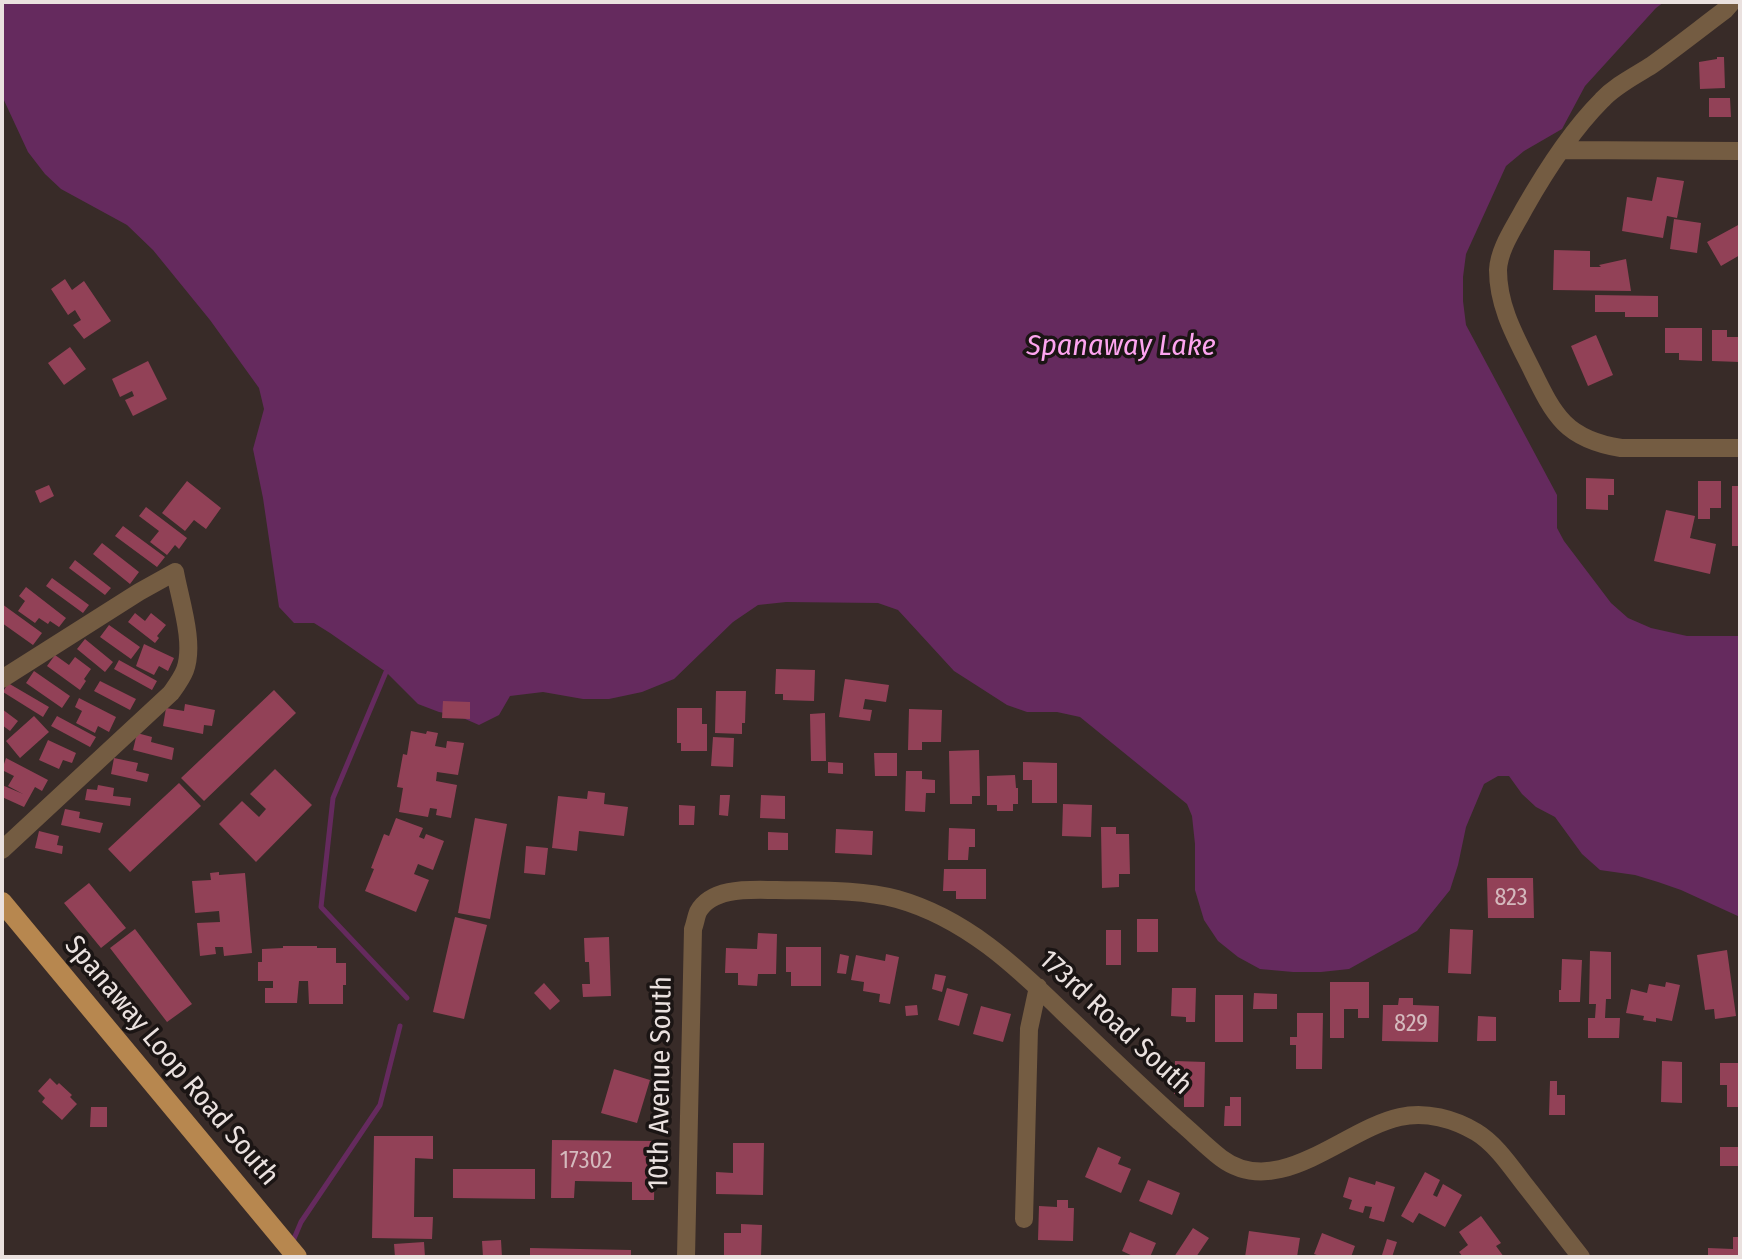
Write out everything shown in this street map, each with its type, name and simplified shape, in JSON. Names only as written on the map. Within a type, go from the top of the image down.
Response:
[{"type":"main road","name":"Spanaway Loop Road South","points":[[2,902],[297,1257]]},
{"type":"street","points":[[1732,2],[1604,97],[1588,114],[1546,171],[1502,250],[1498,266],[1504,310],[1557,417],[1576,434],[1603,445],[1621,448],[1740,448]]},
{"type":"street","points":[[1562,150],[1740,151]]},
{"type":"street","points":[[2,679],[175,572],[188,638],[185,671],[171,693],[2,850]]},
{"type":"street","name":"173rd Road South","points":[[698,911],[714,898],[746,890],[866,893],[897,899],[926,910],[961,926],[1010,963],[1147,1092],[1223,1159],[1238,1167],[1250,1171],[1287,1169],[1360,1132],[1402,1116],[1448,1119],[1477,1133],[1505,1159],[1581,1257]]},
{"type":"street","name":"10th Avenue South","points":[[686,1257],[691,946],[698,911]]},
{"type":"street","points":[[1024,1219],[1029,1029],[1038,987]]},
{"type":"water","name":"Spanaway Lake","points":[[2,2],[1664,2],[1585,86],[1562,129],[1524,151],[1506,166],[1466,254],[1463,301],[1466,325],[1557,495],[1557,528],[1611,603],[1628,618],[1651,628],[1687,636],[1740,636],[1740,917],[1658,882],[1600,870],[1582,854],[1555,817],[1536,807],[1509,776],[1498,776],[1484,784],[1466,827],[1450,890],[1417,931],[1349,969],[1293,972],[1260,969],[1218,941],[1204,920],[1195,890],[1195,844],[1192,816],[1187,804],[1080,717],[1057,712],[1027,712],[1007,705],[954,671],[898,610],[878,603],[786,602],[758,605],[733,622],[674,679],[642,692],[609,699],[583,699],[543,692],[510,696],[499,715],[479,725],[418,704],[386,672],[314,623],[294,623],[279,607],[253,449],[264,409],[259,388],[210,320],[153,250],[127,225],[61,189],[28,152],[2,96]]},
{"type":"building","points":[[1724,57],[1725,88],[1700,89],[1699,62]]},
{"type":"building","points":[[1709,98],[1730,98],[1731,117],[1709,117]]},
{"type":"building","points":[[1657,177],[1684,181],[1677,218],[1667,216],[1663,238],[1622,231],[1627,197],[1652,201]]},
{"type":"building","points":[[1674,219],[1701,223],[1697,253],[1670,249]]},
{"type":"building","points":[[1740,224],[1740,255],[1721,266],[1707,242]]},
{"type":"building","points":[[1554,250],[1590,251],[1590,267],[1626,259],[1631,291],[1553,290]]},
{"type":"building","points":[[65,279],[72,290],[84,281],[111,321],[84,339],[73,325],[81,320],[75,310],[68,315],[51,289]]},
{"type":"building","points":[[1595,295],[1658,296],[1658,317],[1625,317],[1625,312],[1595,312]]},
{"type":"building","points":[[1665,328],[1702,328],[1702,361],[1679,360],[1679,353],[1665,353]]},
{"type":"building","points":[[1712,330],[1727,330],[1727,337],[1740,337],[1740,362],[1712,361]]},
{"type":"building","points":[[1596,335],[1613,375],[1588,386],[1571,346]]},
{"type":"building","points":[[70,347],[86,369],[64,385],[48,363]]},
{"type":"building","points":[[148,361],[167,399],[133,416],[125,400],[134,396],[132,391],[120,397],[112,379]]},
{"type":"building","points":[[1586,478],[1614,479],[1614,495],[1608,495],[1608,510],[1586,509]]},
{"type":"building","points":[[187,481],[221,508],[206,529],[194,520],[185,531],[162,513]]},
{"type":"building","points":[[1698,481],[1721,481],[1721,508],[1710,508],[1710,519],[1698,519]]},
{"type":"building","points":[[49,485],[54,496],[40,503],[35,491]]},
{"type":"building","points":[[1732,486],[1740,486],[1740,546],[1732,546]]},
{"type":"building","points":[[146,507],[187,538],[179,549],[175,545],[167,555],[150,542],[159,531],[139,516]]},
{"type":"building","points":[[1666,510],[1695,516],[1690,538],[1716,544],[1710,574],[1654,561]]},
{"type":"building","points":[[123,526],[165,557],[157,567],[115,536]]},
{"type":"building","points":[[102,543],[139,572],[130,584],[93,554]]},
{"type":"building","points":[[75,560],[111,588],[105,595],[69,568]]},
{"type":"building","points":[[52,578],[89,605],[83,613],[46,586]]},
{"type":"building","points":[[26,587],[66,618],[59,627],[39,618],[35,623],[18,611],[25,601],[19,596]]},
{"type":"building","points":[[2,604],[42,633],[33,645],[2,623]]},
{"type":"building","points":[[135,613],[145,621],[151,613],[166,625],[155,643],[128,622]]},
{"type":"building","points":[[109,625],[140,647],[131,659],[100,637]]},
{"type":"building","points":[[85,639],[113,662],[105,672],[77,649]]},
{"type":"building","points":[[144,644],[174,658],[168,671],[159,666],[154,675],[136,666]]},
{"type":"building","points":[[55,655],[69,665],[75,657],[91,669],[80,690],[47,666]]},
{"type":"building","points":[[119,660],[157,681],[152,690],[114,669]]},
{"type":"building","points":[[776,669],[815,670],[814,701],[783,700],[783,694],[775,694]]},
{"type":"building","points":[[34,671],[70,696],[62,708],[26,683]]},
{"type":"building","points":[[845,679],[889,685],[886,702],[865,699],[863,709],[872,710],[870,721],[839,717]]},
{"type":"building","points":[[100,681],[136,699],[130,710],[94,691]]},
{"type":"building","points":[[8,683],[49,707],[43,717],[3,692]]},
{"type":"building","points":[[274,690],[296,713],[204,801],[181,778]]},
{"type":"building","points":[[716,691],[746,691],[742,734],[715,733]]},
{"type":"building","points":[[79,698],[116,717],[109,732],[98,726],[95,733],[76,723],[82,711],[75,707]]},
{"type":"building","points":[[443,701],[470,702],[470,719],[442,718]]},
{"type":"building","points":[[185,704],[215,710],[212,726],[204,725],[203,734],[163,726],[166,708],[184,711]]},
{"type":"building","points":[[677,708],[702,708],[702,724],[707,724],[707,751],[681,751],[681,743],[677,743]]},
{"type":"building","points":[[2,709],[18,721],[10,731],[2,725]]},
{"type":"building","points":[[909,709],[942,710],[941,742],[922,742],[922,750],[908,750]]},
{"type":"building","points":[[825,713],[826,761],[811,761],[810,714]]},
{"type":"building","points":[[34,716],[49,732],[20,758],[6,741]]},
{"type":"building","points":[[57,716],[96,737],[90,747],[51,726]]},
{"type":"building","points":[[411,731],[438,733],[435,746],[446,748],[447,741],[464,743],[458,775],[437,772],[436,781],[457,785],[451,818],[436,815],[437,809],[430,808],[428,817],[399,812],[403,788],[397,787]]},
{"type":"building","points":[[137,733],[152,737],[151,742],[174,748],[172,760],[133,750]]},
{"type":"building","points":[[713,737],[734,738],[733,767],[711,766]]},
{"type":"building","points":[[48,740],[76,753],[72,763],[63,760],[59,769],[39,760]]},
{"type":"building","points":[[979,750],[980,796],[972,796],[972,804],[950,804],[949,751]]},
{"type":"building","points":[[874,753],[897,753],[897,776],[875,776]]},
{"type":"building","points":[[6,758],[48,780],[42,791],[35,787],[24,807],[2,797],[2,785],[23,794],[8,786],[14,776],[2,770]]},
{"type":"building","points":[[114,758],[138,763],[136,771],[149,774],[147,782],[111,774]]},
{"type":"building","points":[[828,762],[843,763],[843,774],[828,773]]},
{"type":"building","points":[[1023,762],[1057,763],[1057,803],[1032,803],[1032,780],[1023,780]]},
{"type":"building","points":[[275,769],[312,805],[256,862],[219,824],[242,801],[259,817],[266,809],[250,794]]},
{"type":"building","points":[[906,771],[922,771],[922,779],[935,780],[935,793],[926,793],[925,812],[905,811]]},
{"type":"building","points":[[1015,775],[1018,804],[1013,804],[1013,811],[997,811],[997,805],[987,805],[987,776]]},
{"type":"building","points":[[179,783],[201,806],[130,872],[108,849]]},
{"type":"building","points":[[98,785],[114,788],[113,796],[131,798],[130,806],[85,800],[87,789],[97,790]]},
{"type":"building","points":[[588,791],[605,793],[604,804],[628,807],[624,836],[579,831],[577,851],[552,848],[558,796],[587,799]]},
{"type":"building","points":[[720,795],[730,795],[728,816],[719,815]]},
{"type":"building","points":[[761,795],[785,796],[785,819],[760,818]]},
{"type":"building","points":[[1063,804],[1092,805],[1091,837],[1062,836]]},
{"type":"building","points":[[679,805],[695,806],[694,825],[679,825]]},
{"type":"building","points":[[65,809],[80,812],[79,818],[103,823],[100,833],[61,825]]},
{"type":"building","points":[[396,818],[423,828],[419,837],[424,839],[426,834],[444,841],[433,870],[418,864],[414,874],[429,880],[416,912],[365,891],[384,834],[389,836]]},
{"type":"building","points":[[475,818],[507,824],[490,919],[458,913]]},
{"type":"building","points":[[1101,827],[1116,827],[1116,834],[1129,834],[1130,874],[1119,874],[1119,887],[1102,888]]},
{"type":"building","points":[[949,828],[975,829],[975,847],[969,847],[968,860],[948,860]]},
{"type":"building","points":[[836,829],[873,831],[872,855],[835,853]]},
{"type":"building","points":[[39,831],[59,836],[57,845],[63,846],[62,854],[35,848]]},
{"type":"building","points":[[768,832],[788,833],[788,850],[768,850]]},
{"type":"building","points":[[526,846],[548,848],[545,875],[524,873]]},
{"type":"building","points":[[944,869],[986,869],[986,899],[956,899],[956,891],[943,891]]},
{"type":"building","points":[[219,872],[219,875],[245,873],[252,953],[224,956],[223,947],[215,947],[216,954],[200,956],[197,923],[220,922],[219,911],[195,913],[192,881],[211,880],[210,873]]},
{"type":"building","points":[[1487,878],[1533,878],[1534,918],[1488,918]]},
{"type":"building","points":[[89,883],[126,928],[101,948],[64,903]]},
{"type":"building","points":[[455,917],[487,925],[464,1019],[433,1012]]},
{"type":"building","points":[[1137,919],[1158,919],[1158,952],[1137,952]]},
{"type":"building","points":[[135,929],[192,1004],[167,1022],[110,948]]},
{"type":"building","points":[[1450,929],[1473,930],[1471,974],[1448,973]]},
{"type":"building","points":[[1106,930],[1121,930],[1121,965],[1106,965]]},
{"type":"building","points":[[758,933],[777,934],[776,974],[758,974],[757,986],[738,985],[738,973],[725,973],[726,948],[757,949]]},
{"type":"building","points":[[609,937],[611,996],[583,997],[582,984],[590,984],[584,938]]},
{"type":"building","points":[[283,946],[336,948],[336,963],[346,963],[343,1004],[309,1004],[308,981],[299,981],[297,1003],[265,1003],[265,988],[273,988],[273,981],[258,981],[262,949]]},
{"type":"building","points":[[786,947],[821,947],[821,986],[791,986],[791,972],[786,972]]},
{"type":"building","points":[[1727,950],[1736,1016],[1715,1019],[1714,1009],[1705,1010],[1697,955]]},
{"type":"building","points":[[1590,951],[1611,952],[1611,999],[1606,999],[1605,1018],[1620,1018],[1619,1038],[1588,1038],[1588,1018],[1595,1018],[1596,1004],[1589,1004]]},
{"type":"building","points":[[840,954],[849,956],[846,974],[837,973]]},
{"type":"building","points":[[886,954],[899,957],[890,1004],[879,1002],[880,994],[863,991],[864,982],[851,980],[856,955],[885,961]]},
{"type":"building","points":[[1562,959],[1582,960],[1580,1002],[1559,1002]]},
{"type":"building","points":[[935,974],[946,976],[942,992],[932,989]]},
{"type":"building","points":[[1330,982],[1369,982],[1369,1018],[1358,1018],[1358,1009],[1344,1009],[1344,1038],[1330,1038]]},
{"type":"building","points":[[1666,982],[1680,985],[1672,1021],[1656,1018],[1656,1022],[1643,1020],[1644,1016],[1626,1013],[1631,989],[1647,993],[1649,984],[1665,987]]},
{"type":"building","points":[[544,983],[560,1001],[550,1010],[534,993]]},
{"type":"building","points":[[947,988],[968,994],[959,1026],[938,1020]]},
{"type":"building","points":[[1172,988],[1196,988],[1195,1022],[1186,1022],[1186,1017],[1171,1016]]},
{"type":"building","points":[[1254,993],[1277,994],[1277,1009],[1253,1009]]},
{"type":"building","points":[[1215,995],[1243,995],[1243,1042],[1215,1042]]},
{"type":"building","points":[[1399,998],[1413,998],[1413,1005],[1439,1006],[1438,1042],[1382,1041],[1383,1005],[1398,1005]]},
{"type":"building","points":[[917,1005],[918,1015],[906,1016],[905,1006]]},
{"type":"building","points":[[981,1006],[1011,1014],[1003,1042],[973,1034]]},
{"type":"building","points":[[1297,1013],[1323,1013],[1322,1069],[1296,1069],[1296,1045],[1290,1045],[1290,1037],[1297,1037]]},
{"type":"building","points":[[1478,1016],[1496,1017],[1496,1041],[1477,1041]]},
{"type":"building","points":[[1175,1061],[1205,1062],[1204,1107],[1184,1107],[1184,1094],[1174,1094]]},
{"type":"building","points":[[1662,1061],[1682,1062],[1682,1103],[1661,1102]]},
{"type":"building","points":[[1720,1063],[1740,1063],[1740,1107],[1727,1107],[1727,1085],[1720,1085]]},
{"type":"building","points":[[614,1069],[650,1080],[637,1123],[601,1113]]},
{"type":"building","points":[[50,1078],[72,1095],[70,1097],[77,1104],[62,1120],[42,1102],[45,1098],[38,1091]]},
{"type":"building","points":[[1550,1081],[1557,1081],[1557,1095],[1565,1095],[1565,1115],[1549,1115]]},
{"type":"building","points":[[1230,1097],[1241,1097],[1241,1126],[1224,1126],[1225,1106],[1230,1106]]},
{"type":"building","points":[[91,1107],[107,1107],[107,1127],[90,1127]]},
{"type":"building","points":[[374,1136],[433,1136],[433,1159],[415,1158],[414,1217],[433,1217],[432,1239],[372,1238]]},
{"type":"building","points":[[552,1140],[655,1141],[654,1200],[632,1200],[632,1182],[575,1181],[574,1198],[551,1198]]},
{"type":"building","points":[[733,1143],[764,1143],[763,1195],[716,1194],[716,1172],[733,1173]]},
{"type":"building","points":[[1098,1147],[1121,1157],[1118,1164],[1131,1169],[1121,1193],[1085,1177]]},
{"type":"building","points":[[1720,1147],[1740,1147],[1740,1166],[1720,1166]]},
{"type":"building","points":[[453,1169],[535,1169],[535,1199],[453,1198]]},
{"type":"building","points":[[1425,1172],[1440,1180],[1433,1195],[1437,1197],[1443,1184],[1462,1195],[1445,1227],[1419,1213],[1413,1223],[1401,1216]]},
{"type":"building","points":[[1349,1177],[1395,1187],[1384,1222],[1369,1218],[1372,1207],[1365,1206],[1363,1213],[1349,1209],[1352,1200],[1343,1197]]},
{"type":"building","points":[[1148,1180],[1180,1193],[1172,1215],[1139,1201]]},
{"type":"building","points":[[1057,1200],[1068,1200],[1068,1208],[1074,1208],[1073,1241],[1038,1240],[1039,1206],[1057,1207]]},
{"type":"building","points":[[1481,1216],[1501,1243],[1496,1246],[1504,1257],[1463,1257],[1459,1252],[1468,1245],[1459,1232]]},
{"type":"building","points":[[741,1224],[762,1225],[761,1257],[724,1256],[724,1233],[741,1233]]},
{"type":"building","points":[[1193,1228],[1209,1238],[1196,1257],[1174,1257]]},
{"type":"building","points":[[1249,1231],[1300,1238],[1297,1257],[1245,1257]]},
{"type":"building","points":[[1130,1232],[1156,1243],[1150,1257],[1135,1257],[1122,1251]]},
{"type":"building","points":[[1322,1233],[1355,1246],[1351,1257],[1314,1254]]},
{"type":"building","points":[[1733,1237],[1740,1237],[1740,1257],[1708,1257],[1708,1248],[1733,1249]]},
{"type":"building","points":[[1387,1239],[1397,1242],[1392,1257],[1382,1255]]},
{"type":"building","points":[[501,1240],[502,1257],[483,1257],[482,1241]]},
{"type":"building","points":[[424,1242],[425,1257],[395,1257],[394,1244]]},
{"type":"building","points":[[530,1248],[631,1250],[631,1257],[530,1257]]},
{"type":"waterway","points":[[386,672],[333,798],[321,907],[407,998]]},
{"type":"waterway","points":[[293,1241],[301,1222],[380,1105],[400,1026]]}]
